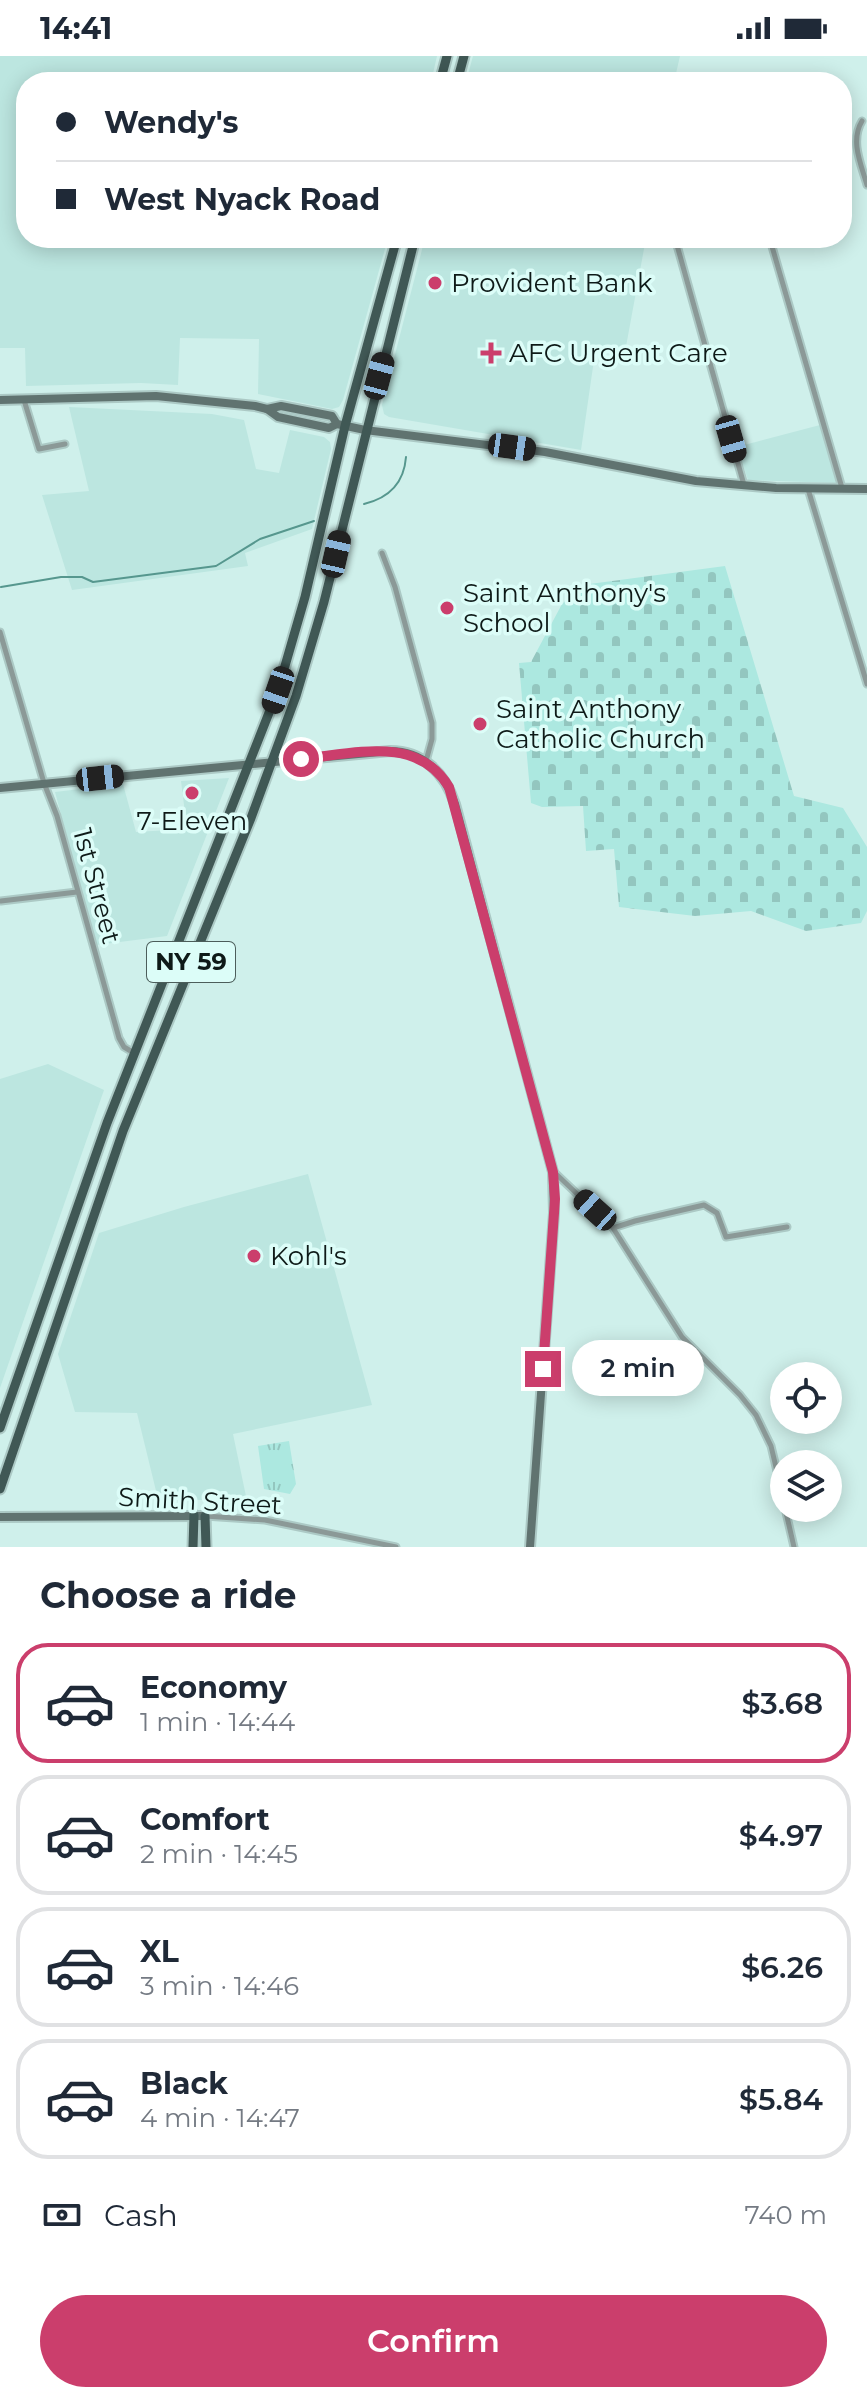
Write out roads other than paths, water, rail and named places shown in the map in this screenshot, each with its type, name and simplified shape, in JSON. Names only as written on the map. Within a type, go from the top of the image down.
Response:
[{"type":"main road","name":"NY 59","points":[[0,1428],[134,1053],[251,763],[292,644],[341,425],[394,248]]},
{"type":"main road","name":"NY 59","points":[[0,1489],[123,1131],[273,761],[317,627],[412,248]]},
{"type":"main road","points":[[193,1547],[194,1515]]},
{"type":"main road","points":[[205,1516],[206,1547]]},
{"type":"street","points":[[862,121],[856,135],[867,185]]},
{"type":"street","points":[[678,248],[744,486]]},
{"type":"street","points":[[772,248],[842,489]]},
{"type":"street","points":[[0,400],[156,396],[228,401],[267,409],[278,417],[329,428],[341,425],[545,452],[696,481],[744,486],[867,489]]},
{"type":"street","points":[[24,400],[39,449],[65,444]]},
{"type":"street","points":[[808,488],[867,684]]},
{"type":"street","points":[[382,553],[395,587],[432,723],[432,739],[426,761]]},
{"type":"street","name":"1st Street","points":[[0,632],[44,783],[57,816],[119,1038],[124,1047],[134,1053]]},
{"type":"street","points":[[0,788],[398,751],[426,761],[444,780],[455,804],[553,1172],[554,1213],[530,1547]]},
{"type":"street","points":[[1,901],[77,892]]},
{"type":"street","points":[[553,1172],[613,1228],[674,1327],[756,1415],[772,1450]]},
{"type":"street","points":[[613,1228],[704,1205],[717,1213],[726,1237],[787,1227]]},
{"type":"street","name":"Smith Street","points":[[0,1517],[194,1515],[280,1523],[396,1547]]},
{"type":"street","points":[[788,1522],[794,1547]]},
{"type":"waterway","points":[[364,504],[381,498],[394,488],[402,474],[406,457]]},
{"type":"waterway","points":[[1,587],[61,577],[82,577],[93,582],[216,566],[260,539],[314,521]]},
{"type":"place","name":"Provident Bank","points":[[435,283]]},
{"type":"place","name":"AFC Urgent Care","points":[[491,353]]},
{"type":"place","name":"Saint Anthony's School","points":[[447,608]]},
{"type":"place","name":"Saint Anthony Catholic Church","points":[[480,724]]},
{"type":"place","name":"7-Eleven","points":[[192,793]]},
{"type":"place","name":"Kohl's","points":[[254,1256]]}]
